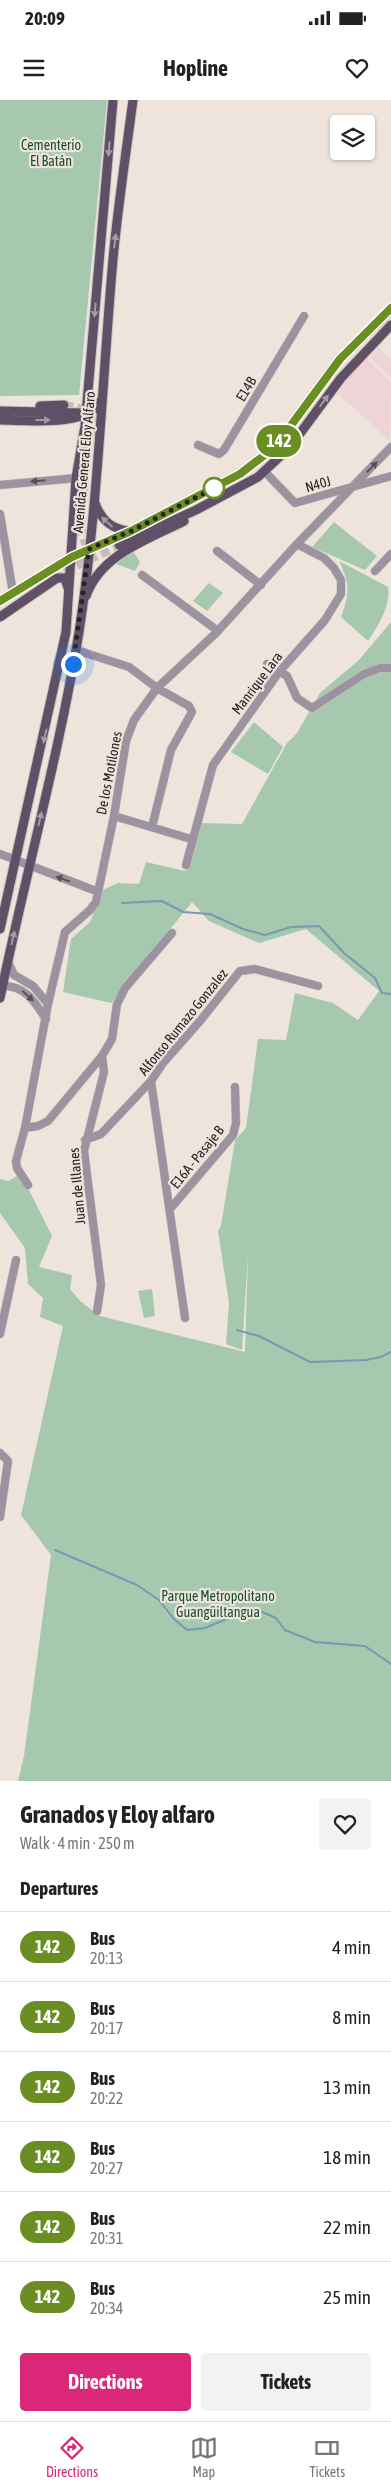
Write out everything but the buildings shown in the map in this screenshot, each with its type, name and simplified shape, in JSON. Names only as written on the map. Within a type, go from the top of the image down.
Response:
[{"type":"main road","name":"Avenida General Eloy Alfaro","points":[[0,929],[66,632],[76,478],[85,426],[113,100]]},
{"type":"main road","name":"Avenida General Eloy Alfaro","points":[[0,998],[76,650],[91,536],[104,394],[113,259],[132,100]]},
{"type":"main road","points":[[99,258],[113,259]]},
{"type":"main road","points":[[0,617],[72,557],[131,531],[240,474],[275,447],[340,359],[391,308]]},
{"type":"main road","points":[[82,609],[94,580],[113,557],[250,488],[261,474],[290,447],[341,378],[365,350],[391,325]]},
{"type":"main road","points":[[0,420],[69,420],[86,414],[99,406],[104,394]]},
{"type":"main road","points":[[0,406],[64,405]]},
{"type":"main road","points":[[0,411],[86,414]]},
{"type":"main road","points":[[80,526],[88,441],[85,426]]},
{"type":"main road","points":[[91,536],[88,519],[94,439]]},
{"type":"main road","points":[[118,545],[196,510],[261,474]]},
{"type":"main road","points":[[94,499],[100,515],[109,525],[120,530],[131,531]]},
{"type":"main road","points":[[0,611],[52,575]]},
{"type":"main road","points":[[0,601],[13,592],[52,575],[66,580],[69,596]]},
{"type":"main road","points":[[37,769],[42,776],[51,771]]},
{"type":"street","name":"E14B","points":[[198,445],[219,454],[224,450],[304,316]]},
{"type":"street","name":"De los Motilones","points":[[28,1185],[16,1161],[25,1128],[48,1004],[65,932],[94,906],[114,816],[126,741],[134,720],[157,688],[218,631],[297,544],[391,447]]},
{"type":"street","name":"N40J","points":[[261,474],[294,503],[391,476]]},
{"type":"street","points":[[0,485],[76,478]]},
{"type":"street","points":[[0,514],[13,592]]},
{"type":"street","name":"Manrique Lara","points":[[186,865],[191,839],[213,765],[279,672],[325,620],[341,594],[341,580],[334,568],[324,558],[297,544]]},
{"type":"street","points":[[218,551],[260,584]]},
{"type":"street","points":[[374,571],[391,554]]},
{"type":"street","points":[[142,575],[218,631]]},
{"type":"street","points":[[76,650],[129,667],[157,688],[189,706],[192,712],[171,750],[152,827]]},
{"type":"street","points":[[267,664],[287,676],[297,698],[312,708],[364,674],[380,668],[391,668]]},
{"type":"street","points":[[114,816],[191,839]]},
{"type":"street","points":[[0,854],[96,891]]},
{"type":"street","name":"Juan de Illanes","points":[[97,1311],[101,1286],[89,1203],[84,1151],[85,1140],[104,1072],[102,1056],[112,1039],[116,1004],[125,988],[172,934]]},
{"type":"street","points":[[8,962],[14,975],[33,986],[48,1004]]},
{"type":"street","name":"Alfonso Rumazo Gonzalez","points":[[85,1140],[101,1134],[151,1081],[163,1063],[240,971],[256,969],[318,986]]},
{"type":"street","points":[[2,986],[12,986],[26,992],[46,1019]]},
{"type":"street","points":[[25,1128],[38,1126],[48,1121],[102,1056]]},
{"type":"street","points":[[151,1081],[185,1318]]},
{"type":"street","name":"E16A - Pasaje B","points":[[170,1209],[233,1135],[236,1123],[235,1087]]},
{"type":"street","points":[[0,1334],[16,1260]]},
{"type":"street","points":[[0,1453],[8,1461],[0,1517]]},
{"type":"shaded area","points":[[378,347],[391,359],[391,378],[369,358]]},
{"type":"shaded area","points":[[366,358],[391,382],[390,441],[336,392]]},
{"type":"green space","name":"Cementerio El Batán","points":[[0,100],[107,100],[79,395],[0,396]]},
{"type":"green space","points":[[334,522],[377,556],[365,570],[312,547]]},
{"type":"green space","points":[[133,551],[140,562],[135,571],[114,563]]},
{"type":"green space","points":[[339,561],[388,587],[386,608],[380,623],[368,641],[341,617],[348,589]]},
{"type":"green space","points":[[209,583],[223,593],[207,611],[193,601]]},
{"type":"green space","name":"Parque Metropolitano Guangüiltangua","points":[[391,622],[391,1781],[18,1781],[24,1756],[51,1555],[21,1515],[63,1326],[40,1317],[43,1298],[28,1284],[25,1248],[0,1213],[0,1179],[9,1181],[18,1175],[28,1188],[52,1236],[39,1267],[72,1275],[70,1289],[80,1301],[100,1316],[245,1352],[248,1254],[242,1350],[226,1344],[229,1303],[218,1231],[221,1226],[235,1140],[246,1128],[258,1039],[286,1040],[295,993],[333,1003],[358,1020],[379,991],[306,929],[259,943],[209,921],[192,902],[111,1003],[63,992],[71,939],[90,922],[103,890],[118,883],[139,884],[146,862],[185,871],[200,823],[242,824],[287,743],[297,733],[320,693],[359,660]]},
{"type":"green space","points":[[254,722],[283,747],[268,774],[231,752]]},
{"type":"green space","points":[[152,1289],[155,1316],[144,1318],[138,1291]]},
{"type":"waterway","points":[[122,903],[162,901],[183,912],[210,914],[243,929],[265,935],[291,927],[319,926],[344,953],[375,978],[382,993],[391,994]]},
{"type":"waterway","points":[[237,1330],[259,1336],[310,1362],[366,1360],[381,1357],[391,1352]]},
{"type":"waterway","points":[[55,1550],[137,1585],[159,1600],[174,1619],[187,1630],[205,1628],[253,1608],[276,1618],[285,1630],[315,1642],[365,1646],[391,1664]]},
{"type":"tunnel","points":[[64,405],[81,409],[91,417],[94,439]]},
{"type":"tunnel","points":[[80,526],[85,542],[96,548]]},
{"type":"tunnel","points":[[52,577],[119,545]]},
{"type":"bus line","name":"142","points":[[0,601],[49,569],[131,531],[240,474],[275,447],[340,359],[391,308]]},
{"type":"route","points":[[73,664],[89,549],[131,531],[214,488]]}]
